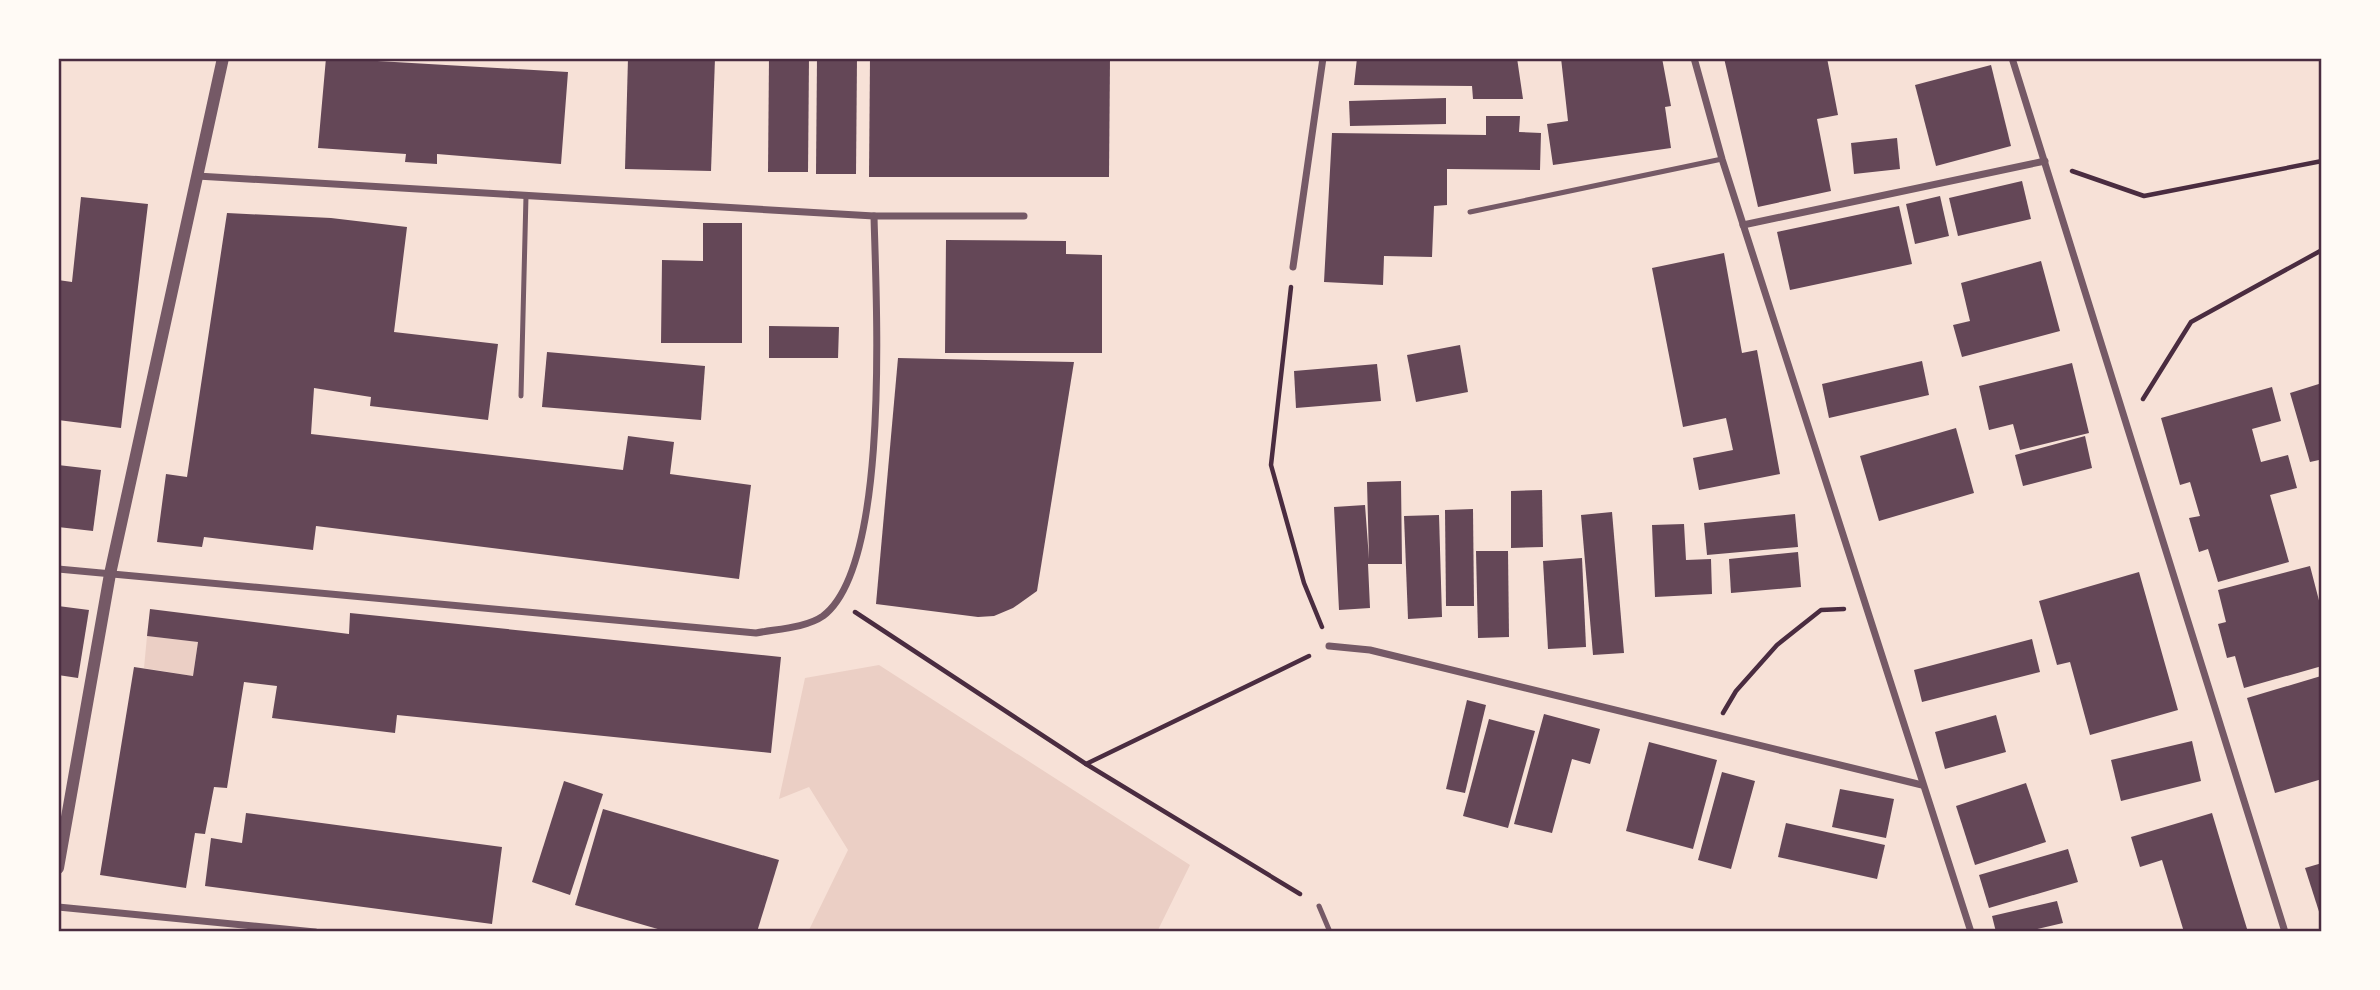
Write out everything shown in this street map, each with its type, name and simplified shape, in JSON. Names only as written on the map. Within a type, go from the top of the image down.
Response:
[{"type":"street","points":[[58,868],[110,574],[223,58]]},
{"type":"street","points":[[1293,267],[1323,58]]},
{"type":"street","points":[[1693,58],[1722,159],[1971,932]]},
{"type":"street","points":[[2012,58],[2285,932]]},
{"type":"street","points":[[1743,225],[2045,161]]},
{"type":"street","points":[[196,176],[874,216],[1024,216]]},
{"type":"street","points":[[58,569],[756,633],[795,626],[822,616],[845,592],[852,575],[867,502],[877,415],[874,216]]},
{"type":"street","points":[[1329,646],[1370,650],[1922,785]]},
{"type":"street","points":[[58,907],[316,932]]},
{"type":"lane","points":[[1469,212],[1722,159]]},
{"type":"lane","points":[[521,396],[526,196]]},
{"type":"lane","points":[[1319,906],[1330,932]]},
{"type":"path","points":[[2045,161],[2144,196],[2322,161]]},
{"type":"path","points":[[2127,425],[2191,322],[2322,250]]},
{"type":"path","points":[[1086,764],[1329,646],[1304,583],[1271,465],[1293,267]]},
{"type":"path","points":[[836,600],[1086,764],[1319,906]]},
{"type":"path","points":[[1712,732],[1736,691],[1777,645],[1821,611],[1865,607]]},
{"type":"shaded area","points":[[147,636],[198,642],[193,676],[144,668]]},
{"type":"shaded area","points":[[879,665],[1190,865],[1157,932],[808,932],[848,850],[809,787],[779,799],[805,678]]},
{"type":"building","points":[[326,58],[568,72],[561,164],[437,154],[437,164],[405,162],[406,154],[318,148]]},
{"type":"building","points":[[628,58],[715,58],[711,171],[625,169]]},
{"type":"building","points":[[769,58],[809,58],[808,172],[768,172]]},
{"type":"building","points":[[817,58],[857,58],[856,174],[816,174]]},
{"type":"building","points":[[870,58],[1110,58],[1109,177],[869,177]]},
{"type":"building","points":[[1357,58],[1517,58],[1523,99],[1473,99],[1472,86],[1354,85]]},
{"type":"building","points":[[1561,58],[1662,58],[1671,106],[1665,107],[1671,148],[1553,165],[1547,124],[1568,121]]},
{"type":"building","points":[[1724,58],[1827,58],[1838,115],[1817,119],[1831,191],[1758,207]]},
{"type":"building","points":[[1991,65],[2011,146],[1936,166],[1915,85]]},
{"type":"building","points":[[1446,98],[1446,124],[1350,126],[1349,101]]},
{"type":"building","points":[[1486,116],[1520,116],[1519,132],[1541,133],[1540,170],[1447,169],[1447,205],[1434,206],[1432,257],[1384,256],[1383,285],[1324,282],[1332,133],[1486,135]]},
{"type":"building","points":[[1897,138],[1900,169],[1854,174],[1851,143]]},
{"type":"building","points":[[2022,181],[2031,219],[1958,236],[1949,198]]},
{"type":"building","points":[[1940,196],[1949,236],[1915,244],[1906,204]]},
{"type":"building","points":[[81,197],[148,204],[121,428],[58,420],[58,280],[72,282]]},
{"type":"building","points":[[1899,206],[1912,264],[1790,290],[1777,232]]},
{"type":"building","points":[[227,213],[331,218],[407,227],[394,332],[498,344],[488,420],[370,406],[371,397],[314,388],[311,434],[623,470],[628,436],[674,442],[670,474],[751,485],[739,579],[316,526],[313,550],[204,537],[202,547],[157,542],[166,474],[187,477]]},
{"type":"building","points":[[703,223],[742,223],[742,343],[661,343],[662,260],[703,261]]},
{"type":"building","points":[[946,240],[1066,241],[1066,254],[1102,255],[1102,353],[945,353]]},
{"type":"building","points":[[1724,253],[1742,353],[1757,350],[1780,474],[1699,490],[1693,458],[1733,450],[1726,418],[1683,427],[1652,268]]},
{"type":"building","points":[[2041,261],[2060,331],[1962,357],[1953,325],[1970,321],[1961,283]]},
{"type":"building","points":[[769,326],[839,327],[838,358],[769,358]]},
{"type":"building","points":[[1460,345],[1468,392],[1416,402],[1407,355]]},
{"type":"building","points":[[547,352],[705,366],[701,420],[542,407]]},
{"type":"building","points":[[898,358],[1074,362],[1037,591],[1013,608],[994,616],[978,617],[876,604]]},
{"type":"building","points":[[1922,361],[1929,395],[1829,418],[1822,384]]},
{"type":"building","points":[[2072,363],[2089,433],[2020,450],[2013,424],[1989,430],[1979,386]]},
{"type":"building","points":[[1377,364],[1381,401],[1296,408],[1294,371]]},
{"type":"building","points":[[2322,383],[2322,468],[2319,460],[2310,462],[2290,393]]},
{"type":"building","points":[[2272,387],[2281,421],[2252,429],[2261,462],[2288,455],[2297,488],[2270,495],[2289,562],[2218,582],[2208,549],[2199,552],[2189,518],[2200,516],[2190,482],[2180,485],[2161,418]]},
{"type":"building","points":[[1956,428],[1974,493],[1879,521],[1860,456]]},
{"type":"building","points":[[2085,436],[2092,468],[2023,486],[2015,455]]},
{"type":"building","points":[[58,465],[101,470],[93,531],[58,527]]},
{"type":"building","points":[[1401,481],[1402,564],[1368,564],[1370,608],[1339,610],[1334,507],[1365,505],[1369,559],[1367,482]]},
{"type":"building","points":[[1542,490],[1543,547],[1511,548],[1511,491]]},
{"type":"building","points":[[1473,509],[1474,606],[1446,606],[1445,510]]},
{"type":"building","points":[[1612,512],[1624,653],[1593,655],[1581,515]]},
{"type":"building","points":[[1795,514],[1798,547],[1707,555],[1704,523]]},
{"type":"building","points":[[1439,515],[1442,617],[1408,619],[1404,516]]},
{"type":"building","points":[[1684,524],[1686,560],[1711,559],[1712,594],[1655,597],[1652,525]]},
{"type":"building","points":[[1476,551],[1508,551],[1509,637],[1478,638]]},
{"type":"building","points":[[1798,552],[1801,587],[1731,593],[1729,559]]},
{"type":"building","points":[[1582,558],[1586,647],[1548,649],[1543,561]]},
{"type":"building","points":[[2310,566],[2322,612],[2322,666],[2244,688],[2235,656],[2227,658],[2218,624],[2226,622],[2218,590]]},
{"type":"building","points":[[2139,572],[2178,710],[2090,735],[2070,662],[2057,665],[2039,601]]},
{"type":"building","points":[[58,606],[89,610],[78,678],[58,675]]},
{"type":"building","points":[[150,609],[349,634],[350,613],[781,657],[771,753],[397,715],[395,733],[272,718],[277,686],[244,682],[227,788],[214,787],[205,834],[195,833],[186,888],[100,875],[134,667],[193,676],[198,642],[147,636]]},
{"type":"building","points":[[2032,639],[2040,672],[1922,702],[1914,670]]},
{"type":"building","points":[[2321,676],[2322,779],[2275,793],[2247,698]]},
{"type":"building","points":[[1467,700],[1486,705],[1465,793],[1446,789]]},
{"type":"building","points":[[1544,714],[1600,729],[1590,764],[1572,759],[1552,833],[1514,824]]},
{"type":"building","points":[[1996,715],[2006,752],[1945,769],[1935,732]]},
{"type":"building","points":[[1489,719],[1535,731],[1508,828],[1463,816]]},
{"type":"building","points":[[2192,741],[2201,781],[2121,801],[2111,760]]},
{"type":"building","points":[[1649,742],[1717,760],[1693,849],[1626,831]]},
{"type":"building","points":[[1722,772],[1755,781],[1731,869],[1698,860]]},
{"type":"building","points":[[564,781],[603,794],[570,895],[532,882]]},
{"type":"building","points":[[2026,783],[2046,842],[1975,865],[1956,806]]},
{"type":"building","points":[[1840,789],[1894,799],[1886,838],[1832,827]]},
{"type":"building","points":[[603,809],[779,860],[757,932],[668,932],[575,905]]},
{"type":"building","points":[[246,813],[502,847],[492,924],[205,886],[211,838],[242,843]]},
{"type":"building","points":[[2212,813],[2248,932],[2184,932],[2162,860],[2140,867],[2131,837]]},
{"type":"building","points":[[1786,823],[1885,845],[1877,879],[1778,857]]},
{"type":"building","points":[[2068,849],[2078,882],[1989,908],[1979,875]]},
{"type":"building","points":[[2322,863],[2322,921],[2305,868]]},
{"type":"building","points":[[2057,901],[2063,923],[2025,932],[1996,932],[1992,916]]}]
